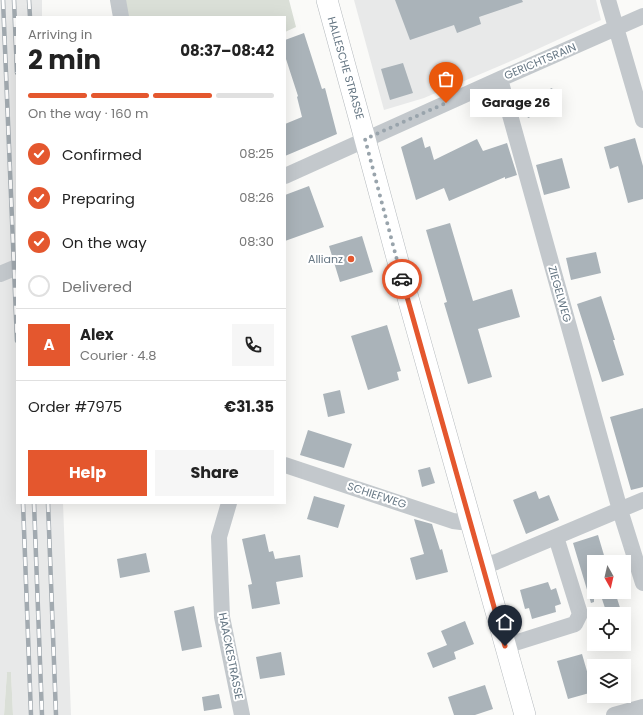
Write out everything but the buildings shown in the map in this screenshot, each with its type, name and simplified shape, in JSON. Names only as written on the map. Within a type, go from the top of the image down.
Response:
[{"type":"main road","name":"HALLESCHE STRASSE","points":[[327,0],[400,272],[525,715]]},
{"type":"street","points":[[118,0],[121,16]]},
{"type":"street","points":[[608,0],[643,120]]},
{"type":"street","name":"GERICHTSRAIN","points":[[286,176],[643,16]]},
{"type":"street","name":"ZIEGELWEG","points":[[500,79],[620,510]]},
{"type":"street","points":[[0,274],[16,266]]},
{"type":"street","name":"SCHIEFWEG","points":[[286,465],[453,521],[461,522],[470,520]]},
{"type":"street","points":[[483,566],[643,500]]},
{"type":"street","name":"HAACKESTRASSE","points":[[229,504],[220,537],[222,617],[242,715]]},
{"type":"street","points":[[620,510],[643,583]]},
{"type":"street","points":[[505,646],[575,624],[580,614],[556,537]]},
{"type":"street","points":[[614,715],[643,707]]},
{"type":"shaded area","points":[[0,0],[42,0],[42,16],[16,16],[16,504],[63,504],[71,715],[13,715],[11,672],[7,672],[4,715],[0,715]]},
{"type":"shaded area","points":[[118,0],[289,0],[296,27],[286,32],[286,16],[121,16]]},
{"type":"shaded area","points":[[354,0],[596,0],[601,20],[518,58],[424,98],[384,110]]},
{"type":"shaded area","points":[[7,672],[11,672],[13,715],[4,715]]},
{"type":"railway","points":[[3,0],[16,317]]},
{"type":"railway","points":[[14,0],[16,49]]},
{"type":"railway","points":[[29,0],[30,16]]},
{"type":"railway","points":[[23,504],[31,715]]},
{"type":"railway","points":[[34,504],[42,715]]},
{"type":"railway","points":[[48,504],[56,715]]},
{"type":"way so far","points":[[402,279],[365,139],[446,103]]},
{"type":"place","name":"Garage 26","points":[[446,103]]},
{"type":"place","name":"Allianz","points":[[351,259]]},
{"type":"route","points":[[402,279],[505,646]]}]
